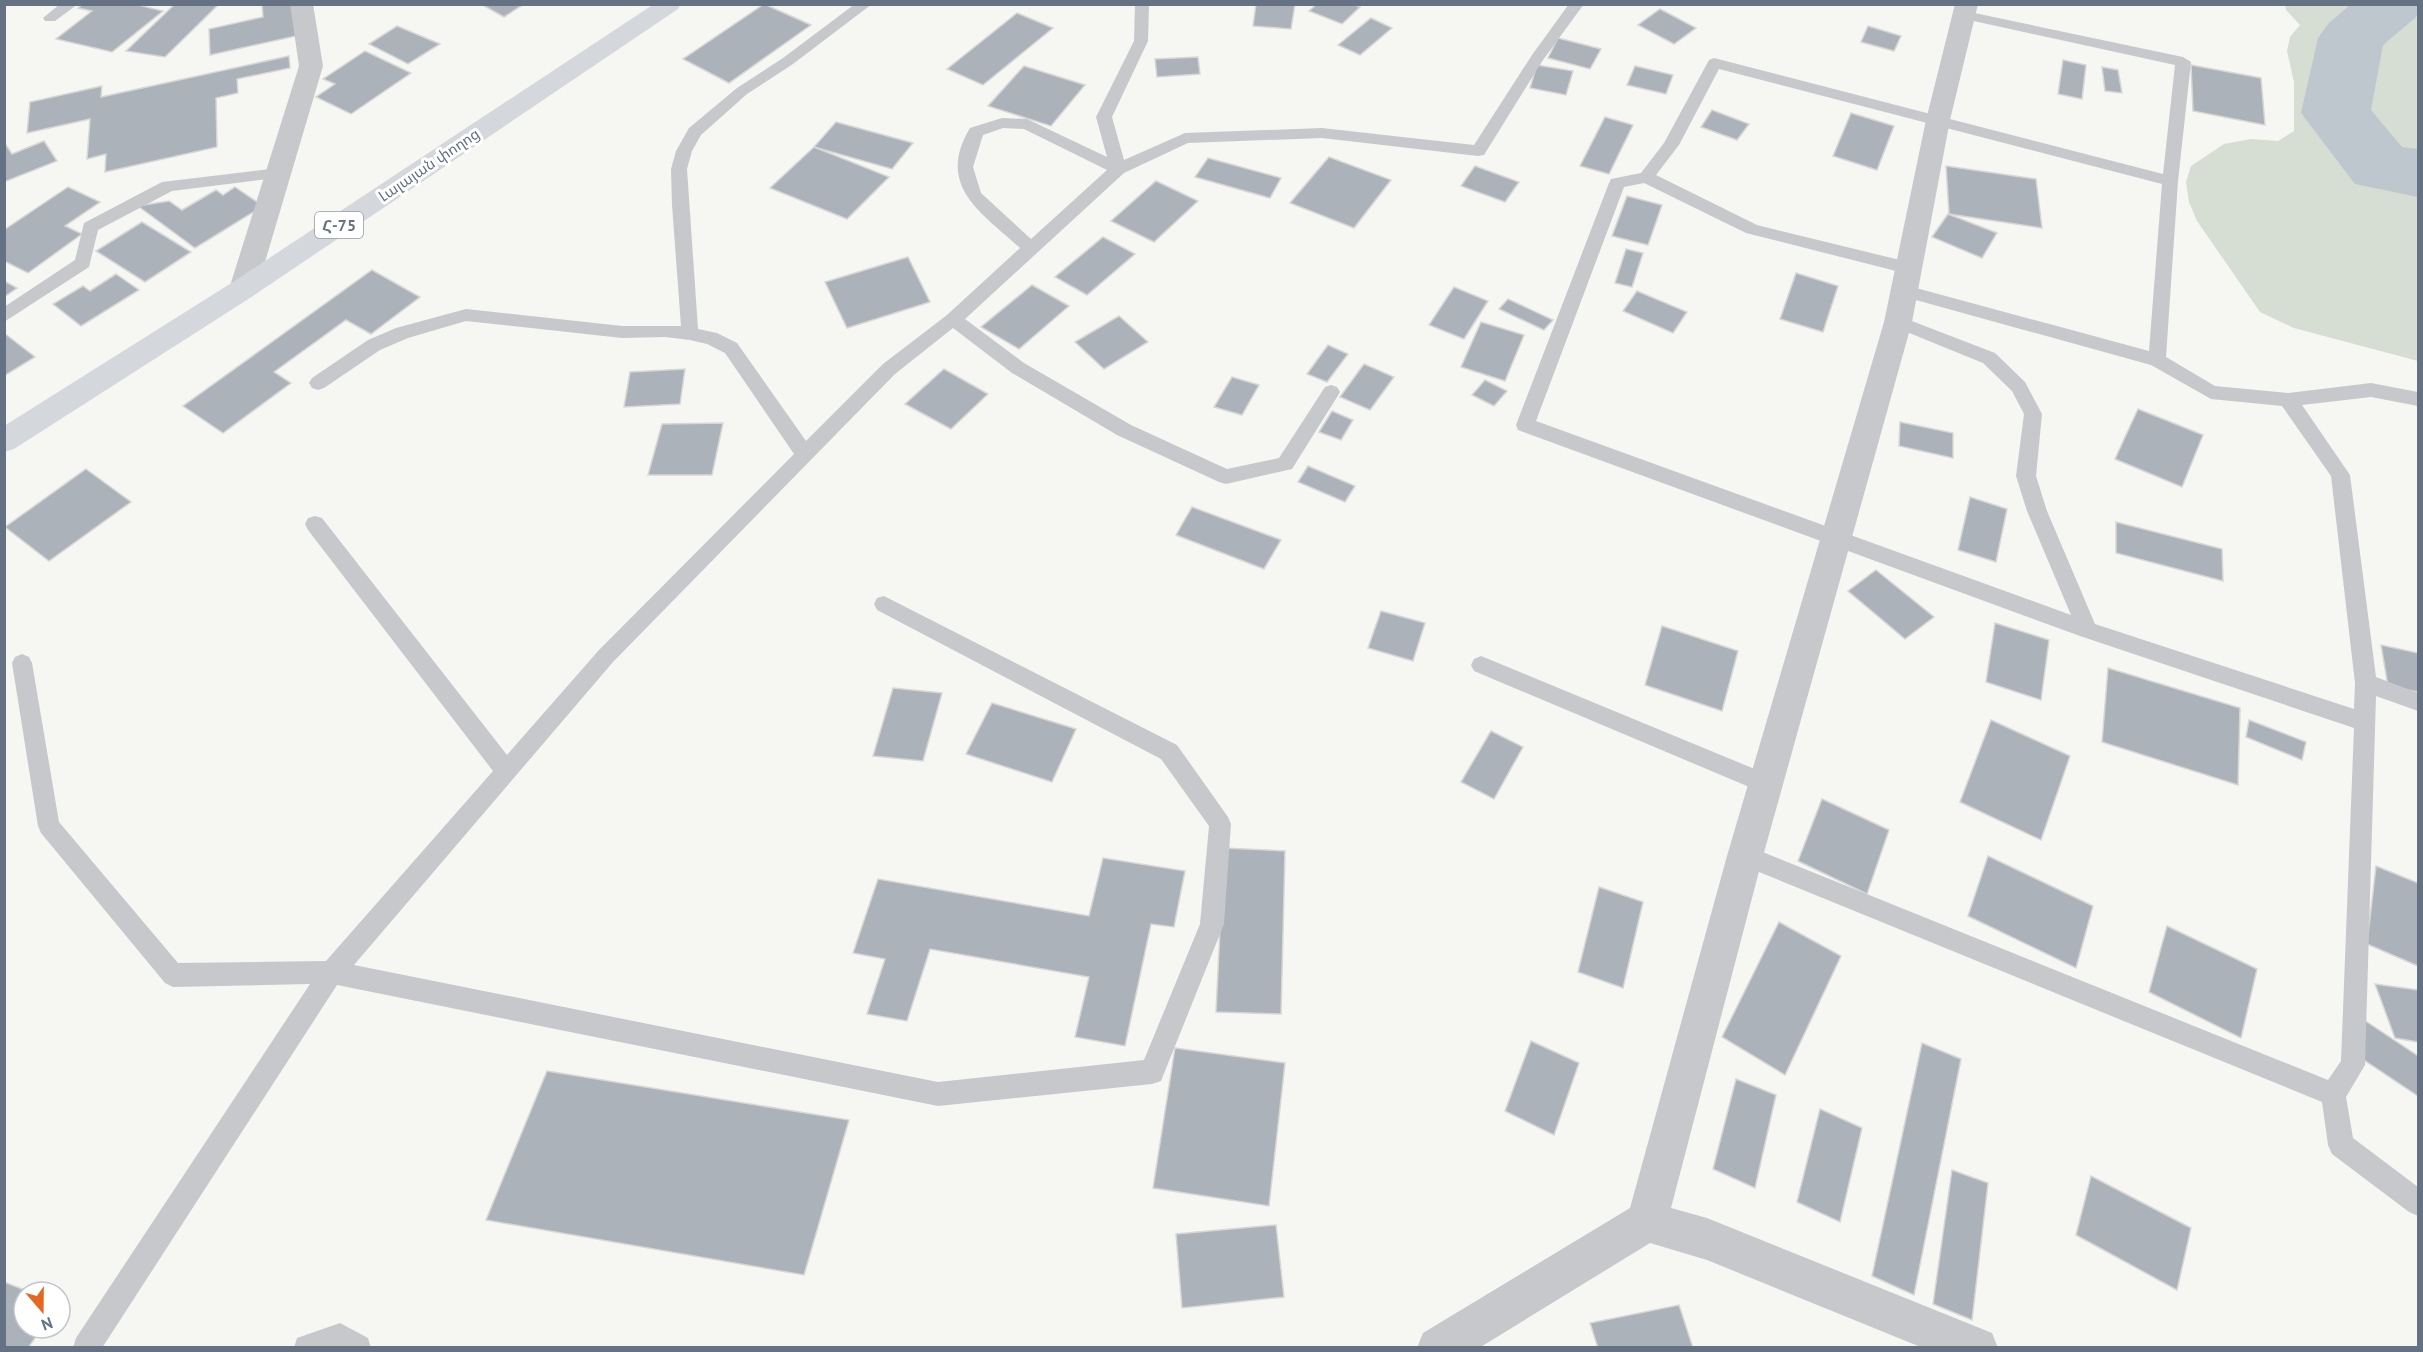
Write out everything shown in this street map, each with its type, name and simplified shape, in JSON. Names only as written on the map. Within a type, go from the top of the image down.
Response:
[{"type":"highway","name":"Լալայան փողոց","points":[[4,441],[243,289],[670,4]]},
{"type":"street","points":[[243,289],[311,66],[301,4]]},
{"type":"street","points":[[1438,1347],[1647,1221],[1745,856],[1904,293],[1938,120],[1966,10]]},
{"type":"street","points":[[1647,1221],[1707,1239],[1977,1347]]},
{"type":"lane","points":[[50,18],[71,4]]},
{"type":"lane","points":[[690,334],[680,205],[680,169],[684,151],[695,132],[742,91],[788,61],[865,4]]},
{"type":"lane","points":[[1118,169],[1104,117],[1142,41],[1142,4]]},
{"type":"lane","points":[[86,1347],[332,972],[606,656],[889,369],[953,318],[1118,169],[1185,138],[1322,133],[1478,151],[1537,58],[1577,4]]},
{"type":"lane","points":[[1966,10],[2183,62],[2170,181],[2157,360]]},
{"type":"lane","points":[[1646,177],[1671,146],[1714,63],[2170,181]]},
{"type":"lane","points":[[1030,249],[973,195],[965,167],[976,132],[1002,123],[1027,124],[1118,169]]},
{"type":"lane","points":[[4,316],[83,263],[90,227],[168,186],[278,173]]},
{"type":"lane","points":[[2365,722],[2087,630],[1525,425],[1617,183],[1646,177],[1752,229],[1904,293],[2157,360],[2211,392],[2288,400],[2371,390],[2418,399]]},
{"type":"lane","points":[[1904,293],[1989,358],[2019,387],[2033,414],[2025,476],[2037,512],[2087,630]]},
{"type":"lane","points":[[318,383],[374,345],[402,333],[466,315],[622,332],[665,331],[690,334],[711,338],[731,348],[805,455]]},
{"type":"lane","points":[[953,318],[1018,368],[1057,391],[1124,430],[1226,477],[1285,464],[1331,392]]},
{"type":"lane","points":[[2288,400],[2340,475],[2366,684],[2353,1065],[2333,1094],[2341,1145],[2418,1203]]},
{"type":"lane","points":[[315,524],[506,771]]},
{"type":"lane","points":[[22,663],[49,826],[173,975],[332,972],[938,1095],[1152,1072],[1212,924],[1220,824],[1169,752],[884,604]]},
{"type":"lane","points":[[1481,665],[1766,784]]},
{"type":"lane","points":[[2366,684],[2418,702]]},
{"type":"lane","points":[[1745,856],[2333,1094]]},
{"type":"lane","points":[[307,1347],[340,1337],[358,1347]]},
{"type":"shaded area","points":[[2285,5],[2418,5],[2418,361],[2294,328],[2260,312],[2197,221],[2189,202],[2186,182],[2191,166],[2224,144],[2251,139],[2278,141],[2294,131],[2294,82],[2287,51],[2290,37],[2300,25],[2286,10]]},
{"type":"building","points":[[83,4],[134,4],[163,11],[112,52],[56,39],[92,11],[78,8]]},
{"type":"building","points":[[175,4],[219,4],[165,57],[126,51]]},
{"type":"building","points":[[262,4],[293,4],[296,36],[210,55],[209,29],[263,17]]},
{"type":"building","points":[[481,4],[524,4],[504,17]]},
{"type":"building","points":[[764,4],[811,25],[729,83],[683,59]]},
{"type":"building","points":[[1256,4],[1295,4],[1291,29],[1253,26]]},
{"type":"building","points":[[1317,4],[1352,4],[1360,7],[1342,24],[1309,11]]},
{"type":"building","points":[[1660,9],[1696,28],[1674,44],[1638,25]]},
{"type":"building","points":[[1017,13],[1053,28],[983,85],[947,69]]},
{"type":"building","points":[[1371,18],[1392,28],[1360,55],[1338,45]]},
{"type":"building","points":[[397,26],[440,44],[408,64],[369,44]]},
{"type":"building","points":[[1868,26],[1901,36],[1894,51],[1861,42]]},
{"type":"building","points":[[1558,38],[1601,49],[1590,69],[1548,58]]},
{"type":"building","points":[[365,51],[411,73],[351,114],[316,97],[335,84],[323,79]]},
{"type":"building","points":[[289,56],[290,68],[237,79],[238,93],[216,98],[217,147],[105,172],[106,154],[87,159],[90,119],[27,133],[30,102],[102,86],[101,97]]},
{"type":"building","points":[[1198,57],[1200,74],[1157,77],[1155,59]]},
{"type":"building","points":[[2063,60],[2086,65],[2082,99],[2058,94]]},
{"type":"building","points":[[1537,65],[1573,71],[1566,95],[1530,88]]},
{"type":"building","points":[[2191,65],[2261,78],[2265,125],[2193,111]]},
{"type":"building","points":[[1024,66],[1085,85],[1051,126],[988,106]]},
{"type":"building","points":[[1635,66],[1673,75],[1666,94],[1627,85]]},
{"type":"building","points":[[2102,67],[2118,70],[2122,93],[2105,91]]},
{"type":"building","points":[[1712,110],[1749,124],[1737,140],[1701,127]]},
{"type":"building","points":[[1851,113],[1894,126],[1877,170],[1833,156]]},
{"type":"building","points":[[1605,117],[1633,125],[1609,174],[1580,166]]},
{"type":"building","points":[[836,122],[913,143],[892,169],[814,147]]},
{"type":"building","points":[[44,141],[57,161],[4,182],[4,142],[12,154]]},
{"type":"building","points":[[814,147],[889,177],[847,219],[770,188]]},
{"type":"building","points":[[1329,157],[1391,180],[1354,228],[1290,203]]},
{"type":"building","points":[[1208,158],[1281,178],[1270,198],[1195,177]]},
{"type":"building","points":[[1475,166],[1519,182],[1505,202],[1461,186]]},
{"type":"building","points":[[1946,166],[2036,179],[2042,228],[1949,214]]},
{"type":"building","points":[[1156,181],[1198,201],[1154,242],[1111,221]]},
{"type":"building","points":[[68,187],[100,202],[65,226],[82,234],[28,273],[4,261],[4,230]]},
{"type":"building","points":[[235,187],[263,206],[195,248],[138,206],[169,201],[182,210],[216,190],[223,195]]},
{"type":"building","points":[[1627,196],[1662,205],[1648,245],[1612,236]]},
{"type":"building","points":[[1948,214],[1997,233],[1982,258],[1932,237]]},
{"type":"building","points":[[142,222],[191,252],[145,282],[96,251]]},
{"type":"building","points":[[1103,237],[1135,254],[1087,295],[1055,277]]},
{"type":"building","points":[[1626,249],[1643,253],[1632,287],[1615,283]]},
{"type":"building","points":[[908,257],[930,302],[847,328],[825,282]]},
{"type":"building","points":[[372,270],[420,297],[371,334],[346,320],[274,372],[291,383],[223,433],[183,406]]},
{"type":"building","points":[[1796,273],[1838,286],[1823,332],[1780,319]]},
{"type":"building","points":[[116,274],[139,290],[81,326],[53,304],[83,286],[90,291]]},
{"type":"building","points":[[4,281],[17,288],[4,297]]},
{"type":"building","points":[[1032,285],[1069,306],[1019,349],[981,327]]},
{"type":"building","points":[[1454,287],[1488,301],[1464,339],[1429,325]]},
{"type":"building","points":[[1637,291],[1687,312],[1673,333],[1623,311]]},
{"type":"building","points":[[1508,299],[1553,320],[1544,330],[1499,309]]},
{"type":"building","points":[[1119,316],[1148,342],[1104,369],[1075,342]]},
{"type":"building","points":[[1481,322],[1524,335],[1505,381],[1461,367]]},
{"type":"building","points":[[4,333],[35,357],[4,376]]},
{"type":"building","points":[[1328,345],[1348,354],[1327,382],[1307,374]]},
{"type":"building","points":[[1364,364],[1394,377],[1370,410],[1340,397]]},
{"type":"building","points":[[685,369],[680,404],[624,407],[630,372]]},
{"type":"building","points":[[944,369],[988,394],[951,429],[905,404]]},
{"type":"building","points":[[1232,377],[1259,385],[1242,415],[1214,407]]},
{"type":"building","points":[[1485,380],[1507,391],[1494,406],[1472,395]]},
{"type":"building","points":[[2138,409],[2203,435],[2182,487],[2115,459]]},
{"type":"building","points":[[1332,411],[1353,420],[1341,440],[1319,432]]},
{"type":"building","points":[[1900,422],[1953,433],[1953,458],[1899,446]]},
{"type":"building","points":[[723,423],[712,475],[648,475],[662,424]]},
{"type":"building","points":[[1308,466],[1355,486],[1345,502],[1298,482]]},
{"type":"building","points":[[86,469],[131,502],[49,561],[5,527]]},
{"type":"building","points":[[1970,497],[2007,509],[1996,562],[1958,550]]},
{"type":"building","points":[[1192,507],[1281,540],[1264,569],[1176,535]]},
{"type":"building","points":[[2116,522],[2222,549],[2223,581],[2116,553]]},
{"type":"building","points":[[1876,570],[1934,617],[1905,639],[1848,591]]},
{"type":"building","points":[[1381,611],[1425,623],[1413,661],[1368,648]]},
{"type":"building","points":[[1995,623],[2049,640],[2041,700],[1986,682]]},
{"type":"building","points":[[1662,626],[1738,651],[1722,711],[1645,685]]},
{"type":"building","points":[[2381,645],[2418,653],[2418,692],[2388,686]]},
{"type":"building","points":[[2108,668],[2240,708],[2238,785],[2102,742]]},
{"type":"building","points":[[893,688],[942,693],[923,761],[873,756]]},
{"type":"building","points":[[992,703],[1076,729],[1052,782],[966,754]]},
{"type":"building","points":[[1991,720],[2070,756],[2041,840],[1960,802]]},
{"type":"building","points":[[2249,720],[2306,742],[2302,760],[2246,737]]},
{"type":"building","points":[[1491,731],[1523,747],[1494,799],[1461,782]]},
{"type":"building","points":[[1822,799],[1889,830],[1867,894],[1798,861]]},
{"type":"building","points":[[1224,848],[1285,851],[1281,1014],[1216,1012]]},
{"type":"building","points":[[1988,856],[2093,906],[2076,968],[1968,916]]},
{"type":"building","points":[[1103,858],[1185,871],[1174,927],[1151,924],[1125,1046],[1075,1037],[1089,977],[930,949],[907,1021],[867,1014],[885,959],[853,953],[878,879],[1089,916]]},
{"type":"building","points":[[2376,866],[2418,883],[2418,966],[2367,944]]},
{"type":"building","points":[[1599,887],[1643,902],[1623,988],[1578,972]]},
{"type":"building","points":[[1779,922],[1841,956],[1785,1075],[1722,1037]]},
{"type":"building","points":[[2167,926],[2257,969],[2241,1038],[2149,992]]},
{"type":"building","points":[[2375,984],[2418,990],[2418,1042],[2395,1038]]},
{"type":"building","points":[[2361,1018],[2418,1056],[2418,1096],[2346,1048]]},
{"type":"building","points":[[1531,1041],[1579,1063],[1554,1135],[1505,1111]]},
{"type":"building","points":[[1922,1043],[1961,1059],[1914,1295],[1872,1276]]},
{"type":"building","points":[[1175,1048],[1285,1063],[1269,1206],[1153,1188]]},
{"type":"building","points":[[547,1071],[849,1120],[804,1275],[486,1220]]},
{"type":"building","points":[[1736,1079],[1776,1095],[1755,1188],[1713,1169]]},
{"type":"building","points":[[1820,1109],[1862,1128],[1840,1222],[1797,1202]]},
{"type":"building","points":[[1952,1170],[1988,1183],[1972,1320],[1933,1304]]},
{"type":"building","points":[[2091,1176],[2191,1228],[2177,1290],[2076,1235]]},
{"type":"building","points":[[1276,1225],[1284,1297],[1182,1308],[1176,1234]]},
{"type":"building","points":[[4,1282],[12,1285],[12,1340],[34,1340],[28,1348],[4,1348]]},
{"type":"building","points":[[1679,1305],[1693,1348],[1598,1348],[1590,1323]]},
{"type":"waterway","points":[[2392,4],[2351,38],[2336,113],[2380,167],[2418,173]]}]
